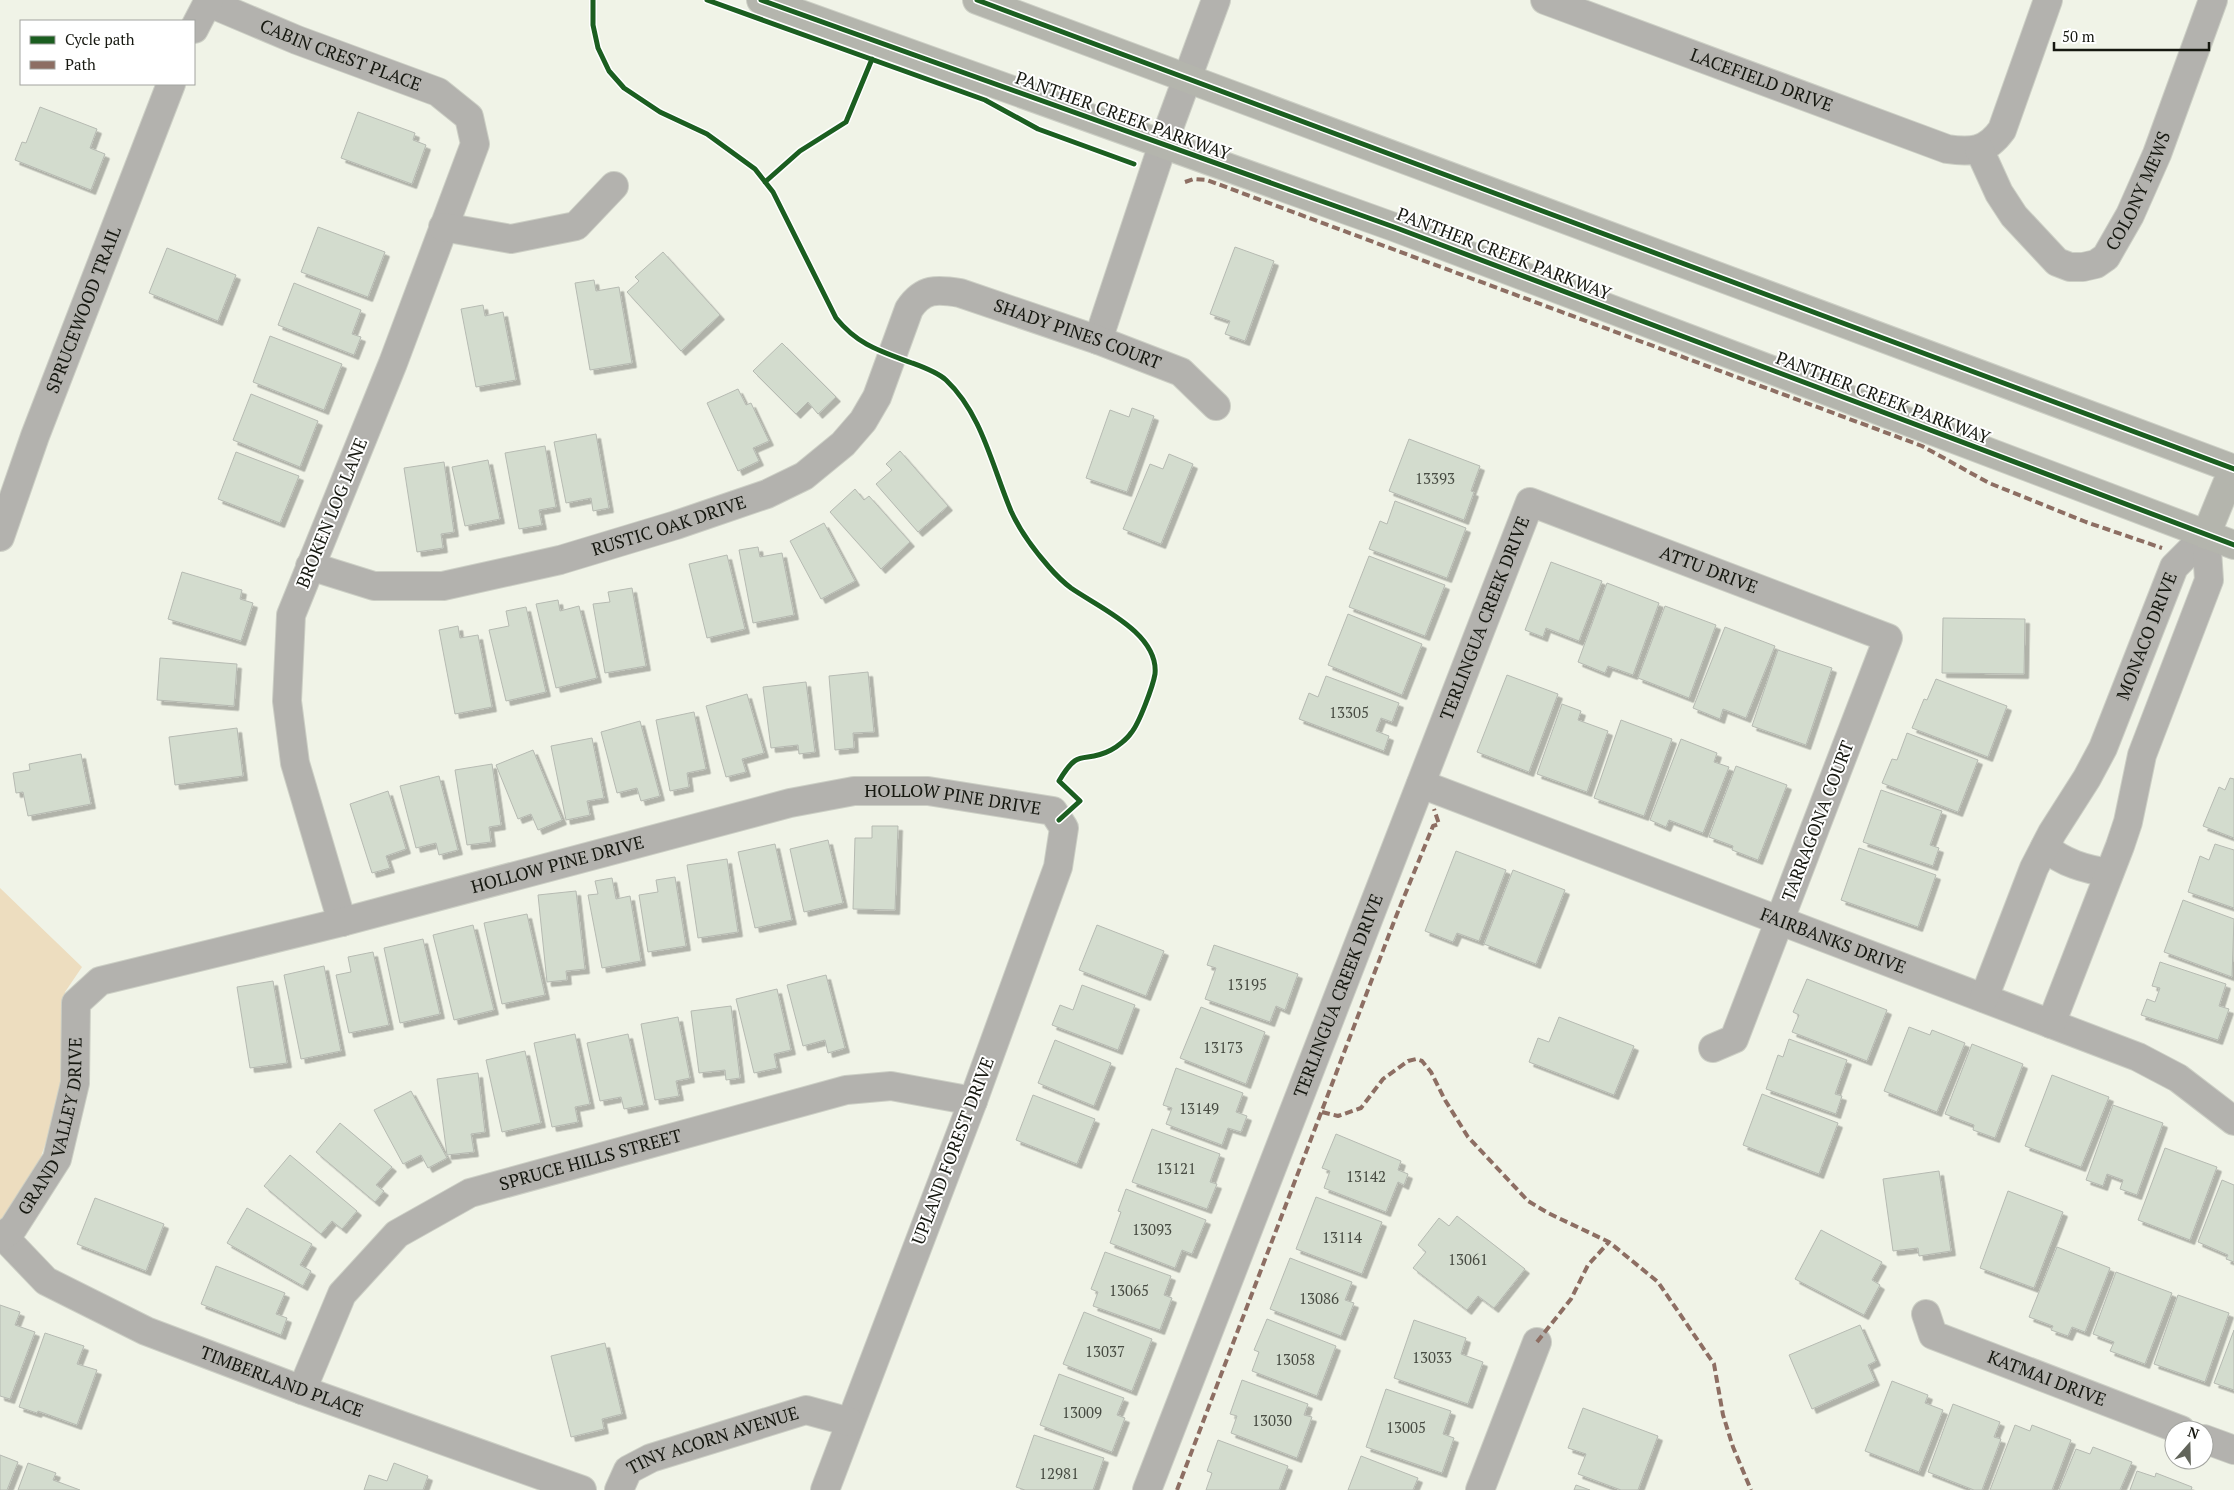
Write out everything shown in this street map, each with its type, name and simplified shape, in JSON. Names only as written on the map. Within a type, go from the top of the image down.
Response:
[{"type":"main road","name":"PANTHER CREEK PARKWAY","points":[[760,0],[801,7],[1163,144],[1404,231],[2234,545]]},
{"type":"main road","points":[[977,0],[2234,468],[2206,535]]},
{"type":"street","points":[[1098,340],[1163,144],[1216,0]]},
{"type":"street","name":"LACEFIELD DRIVE","points":[[1545,0],[1947,149],[1963,152],[1980,149]]},
{"type":"street","points":[[1980,149],[1994,142],[2002,130],[2048,0]]},
{"type":"street","name":"COLONY MEWS","points":[[1980,149],[1999,193],[2014,216],[2057,262],[2070,268],[2096,264],[2106,257],[2130,215],[2145,182],[2213,0]]},
{"type":"street","points":[[195,27],[208,1]]},
{"type":"street","name":"CABIN CREST PLACE","points":[[208,1],[297,40],[438,92],[469,117]]},
{"type":"street","name":"SPRUCEWOOD TRAIL","points":[[0,537],[34,436],[171,85]]},
{"type":"street","name":"BROKEN LOG LANE","points":[[342,922],[296,763],[287,701],[291,615],[393,363],[475,144],[469,117]]},
{"type":"street","points":[[443,227],[510,239],[576,226],[614,186]]},
{"type":"street","name":"SHADY PINES COURT","points":[[924,293],[943,290],[960,293],[1098,340],[1181,372],[1216,406]]},
{"type":"street","name":"RUSTIC OAK DRIVE","points":[[310,566],[374,586],[443,586],[560,560],[676,525],[767,494],[804,476],[843,444],[863,421],[877,397],[909,309],[916,299],[924,293]]},
{"type":"street","name":"ATTU DRIVE","points":[[1530,502],[1888,638]]},
{"type":"street","name":"TERLINGUA CREEK DRIVE","points":[[1147,1490],[1530,502]]},
{"type":"street","points":[[2051,1024],[2128,822],[2142,755],[2210,580],[2206,535]]},
{"type":"street","name":"MONACO DRIVE","points":[[1984,998],[2034,868],[2103,748],[2174,567],[2206,535]]},
{"type":"street","name":"TARRAGONA COURT","points":[[1713,1048],[1734,1038],[1888,638]]},
{"type":"street","name":"FAIRBANKS DRIVE","points":[[1421,784],[2153,1064],[2231,1113]]},
{"type":"street","name":"HOLLOW PINE DRIVE","points":[[76,1003],[100,981],[342,922],[790,803],[854,792],[928,790],[1052,811]]},
{"type":"street","name":"UPLAND FOREST DRIVE","points":[[825,1490],[973,1102],[1058,867],[1064,828],[1052,811]]},
{"type":"street","points":[[2045,847],[2058,858],[2090,870],[2109,873]]},
{"type":"street","name":"GRAND VALLEY DRIVE","points":[[2,1237],[13,1228],[57,1159],[75,1082],[76,1003]]},
{"type":"street","name":"SPRUCE HILLS STREET","points":[[302,1390],[342,1294],[397,1234],[470,1193],[846,1090],[891,1086],[973,1102]]},
{"type":"street","name":"TIMBERLAND PLACE","points":[[2,1237],[46,1282],[146,1330],[302,1390],[582,1490]]},
{"type":"street","name":"KATMAI DRIVE","points":[[1926,1314],[1933,1335],[2164,1423]]},
{"type":"street","points":[[1480,1490],[1537,1342]]},
{"type":"street","name":"TINY ACORN AVENUE","points":[[619,1490],[628,1470],[651,1458],[806,1410],[850,1422]]},
{"type":"street","points":[[2214,1443],[2234,1450]]},
{"type":"shaded area","points":[[0,888],[82,967],[65,992],[61,1098],[33,1180],[0,1221]]},
{"type":"building","points":[[40,107],[97,129],[90,148],[105,154],[91,190],[15,160],[22,142],[26,143]]},
{"type":"building","points":[[358,112],[415,133],[413,140],[426,145],[412,184],[341,158]]},
{"type":"building","points":[[318,227],[385,252],[368,297],[301,272]]},
{"type":"building","points":[[1235,247],[1274,261],[1245,341],[1225,334],[1230,321],[1210,314]]},
{"type":"building","points":[[167,248],[236,275],[218,321],[149,293]]},
{"type":"building","points":[[663,252],[720,315],[681,351],[627,292],[639,281],[635,277]]},
{"type":"building","points":[[594,280],[596,291],[619,287],[632,363],[590,370],[575,283]]},
{"type":"building","points":[[294,283],[361,310],[352,334],[361,337],[354,355],[278,325]]},
{"type":"building","points":[[483,305],[485,316],[503,312],[516,380],[476,387],[461,309]]},
{"type":"building","points":[[270,336],[342,364],[324,410],[253,382]]},
{"type":"building","points":[[782,343],[836,397],[818,414],[808,402],[796,414],[753,371]]},
{"type":"building","points":[[738,389],[746,405],[751,403],[769,441],[753,448],[759,461],[738,471],[707,403]]},
{"type":"building","points":[[251,394],[318,421],[300,467],[233,440]]},
{"type":"building","points":[[1132,408],[1154,416],[1127,492],[1086,478],[1110,410],[1129,417]]},
{"type":"building","points":[[596,434],[609,508],[593,511],[591,498],[566,503],[554,442]]},
{"type":"building","points":[[1409,439],[1480,466],[1471,491],[1474,492],[1464,520],[1389,491]]},
{"type":"building","points":[[545,446],[556,507],[539,510],[542,525],[519,529],[505,453]]},
{"type":"building","points":[[900,451],[948,506],[918,532],[876,484],[892,470],[886,464]]},
{"type":"building","points":[[236,452],[299,476],[280,523],[218,499]]},
{"type":"building","points":[[1169,454],[1193,464],[1161,544],[1123,529],[1150,464],[1163,469]]},
{"type":"building","points":[[488,460],[500,519],[465,526],[452,467]]},
{"type":"building","points":[[444,462],[454,532],[441,534],[443,548],[417,552],[404,468]]},
{"type":"building","points":[[855,489],[864,500],[869,496],[910,542],[881,569],[830,512]]},
{"type":"building","points":[[1395,501],[1466,528],[1447,578],[1369,549],[1380,521],[1387,524]]},
{"type":"building","points":[[824,523],[855,581],[821,599],[790,541]]},
{"type":"building","points":[[758,547],[760,557],[782,553],[794,615],[753,623],[739,550]]},
{"type":"building","points":[[727,555],[745,629],[707,638],[689,564]]},
{"type":"building","points":[[1369,556],[1445,585],[1425,636],[1349,607]]},
{"type":"building","points":[[1551,562],[1602,581],[1579,641],[1546,628],[1543,637],[1525,630]]},
{"type":"building","points":[[182,572],[242,590],[240,599],[253,603],[241,641],[168,619]]},
{"type":"building","points":[[1607,583],[1659,603],[1633,675],[1608,666],[1605,673],[1578,662]]},
{"type":"building","points":[[632,588],[646,666],[605,673],[593,604],[610,602],[608,592]]},
{"type":"building","points":[[558,600],[560,611],[579,606],[597,678],[556,688],[536,604]]},
{"type":"building","points":[[1665,606],[1716,625],[1689,698],[1638,678]]},
{"type":"building","points":[[526,607],[546,692],[506,701],[489,630],[509,626],[506,611]]},
{"type":"building","points":[[1348,614],[1422,644],[1402,695],[1328,665]]},
{"type":"building","points":[[1943,618],[2025,619],[2024,674],[1942,673]]},
{"type":"building","points":[[458,626],[460,638],[478,635],[492,707],[455,714],[439,630]]},
{"type":"building","points":[[1725,627],[1775,646],[1746,718],[1723,709],[1720,719],[1693,708]]},
{"type":"building","points":[[1778,650],[1832,668],[1806,745],[1752,726]]},
{"type":"building","points":[[160,658],[237,664],[234,706],[157,700]]},
{"type":"building","points":[[868,672],[874,732],[853,733],[854,748],[835,750],[829,676]]},
{"type":"building","points":[[1507,675],[1558,694],[1529,772],[1477,752]]},
{"type":"building","points":[[1326,676],[1399,703],[1392,722],[1381,718],[1376,731],[1389,736],[1384,751],[1299,719],[1309,693],[1318,697]]},
{"type":"building","points":[[1936,679],[2007,706],[1988,757],[1912,728],[1924,699],[1927,700]]},
{"type":"building","points":[[806,682],[815,752],[799,754],[798,745],[771,748],[763,687]]},
{"type":"building","points":[[747,694],[764,753],[742,759],[746,772],[726,777],[706,706]]},
{"type":"building","points":[[1562,704],[1581,711],[1578,720],[1608,731],[1587,792],[1537,774]]},
{"type":"building","points":[[694,712],[706,769],[687,773],[689,787],[670,791],[656,720]]},
{"type":"building","points":[[1621,720],[1672,739],[1644,816],[1594,798]]},
{"type":"building","points":[[640,721],[660,796],[641,801],[637,788],[617,793],[601,732]]},
{"type":"building","points":[[237,728],[243,776],[175,785],[169,737]]},
{"type":"building","points":[[1907,733],[1978,760],[1958,812],[1882,783],[1892,759],[1897,760]]},
{"type":"building","points":[[592,738],[604,798],[587,801],[590,815],[566,820],[551,746]]},
{"type":"building","points":[[1681,739],[1717,753],[1714,762],[1729,767],[1703,833],[1669,820],[1666,827],[1650,820]]},
{"type":"building","points":[[533,750],[562,820],[538,830],[531,814],[518,819],[496,765]]},
{"type":"building","points":[[81,754],[91,804],[28,816],[23,792],[16,793],[13,773],[30,770],[29,764]]},
{"type":"building","points":[[492,764],[501,825],[489,827],[491,842],[467,845],[455,770]]},
{"type":"building","points":[[1736,766],[1787,785],[1758,860],[1732,850],[1733,846],[1709,837]]},
{"type":"building","points":[[439,776],[458,850],[439,855],[436,843],[416,848],[400,786]]},
{"type":"building","points":[[2230,778],[2234,779],[2234,838],[2203,826],[2219,787],[2225,790]]},
{"type":"building","points":[[1881,790],[1942,811],[1930,845],[1939,848],[1933,866],[1863,842]]},
{"type":"building","points":[[388,791],[406,849],[386,856],[390,868],[372,873],[350,804]]},
{"type":"building","points":[[872,826],[898,826],[895,910],[853,909],[855,838],[872,838]]},
{"type":"building","points":[[828,840],[843,903],[804,912],[790,849]]},
{"type":"building","points":[[775,844],[792,920],[755,928],[738,852]]},
{"type":"building","points":[[2215,844],[2234,850],[2234,908],[2188,892],[2200,856],[2209,860]]},
{"type":"building","points":[[1859,848],[1936,875],[1918,927],[1841,900]]},
{"type":"building","points":[[1456,851],[1506,870],[1479,941],[1457,933],[1453,942],[1425,931]]},
{"type":"building","points":[[727,859],[738,932],[698,938],[687,865]]},
{"type":"building","points":[[1513,870],[1565,890],[1536,964],[1484,944]]},
{"type":"building","points":[[675,877],[686,946],[648,952],[639,895],[658,892],[656,880]]},
{"type":"building","points":[[612,878],[616,899],[630,896],[641,961],[602,968],[588,895],[598,894],[595,881]]},
{"type":"building","points":[[576,891],[585,969],[566,971],[567,980],[547,982],[538,895]]},
{"type":"building","points":[[2183,900],[2234,919],[2232,977],[2164,952]]},
{"type":"building","points":[[527,914],[545,995],[502,1004],[484,923]]},
{"type":"building","points":[[473,925],[494,1010],[454,1020],[433,935]]},
{"type":"building","points":[[1097,925],[1164,951],[1146,996],[1079,970]]},
{"type":"building","points":[[423,939],[440,1014],[400,1023],[384,948]]},
{"type":"building","points":[[1214,945],[1298,974],[1285,1010],[1276,1006],[1270,1022],[1205,999],[1216,968],[1207,965]]},
{"type":"building","points":[[373,952],[389,1025],[349,1033],[336,975],[351,972],[348,957]]},
{"type":"building","points":[[2160,962],[2226,984],[2219,1006],[2229,1009],[2218,1040],[2141,1015],[2147,999],[2155,1002],[2160,988],[2152,986]]},
{"type":"building","points":[[324,966],[341,1051],[301,1059],[284,975]]},
{"type":"building","points":[[826,975],[845,1048],[828,1053],[825,1040],[803,1046],[787,985]]},
{"type":"building","points":[[1807,979],[1887,1010],[1867,1061],[1792,1032],[1799,1015],[1793,1012]]},
{"type":"building","points":[[273,981],[287,1063],[250,1068],[237,987]]},
{"type":"building","points":[[1082,985],[1135,1005],[1118,1050],[1052,1025],[1060,1005],[1073,1010]]},
{"type":"building","points":[[777,989],[791,1050],[774,1054],[777,1068],[754,1073],[736,999]]},
{"type":"building","points":[[731,1006],[740,1078],[726,1080],[725,1070],[699,1073],[691,1011]]},
{"type":"building","points":[[1201,1007],[1265,1032],[1246,1084],[1180,1058]]},
{"type":"building","points":[[678,1017],[690,1078],[676,1081],[679,1096],[655,1100],[641,1024]]},
{"type":"building","points":[[1559,1017],[1634,1046],[1614,1095],[1529,1062],[1538,1038],[1549,1042]]},
{"type":"building","points":[[1909,1027],[1930,1035],[1932,1030],[1965,1043],[1937,1112],[1884,1091]]},
{"type":"building","points":[[575,1034],[590,1104],[575,1107],[578,1122],[552,1127],[534,1043]]},
{"type":"building","points":[[628,1034],[644,1105],[624,1109],[621,1097],[600,1101],[587,1043]]},
{"type":"building","points":[[1789,1039],[1847,1060],[1835,1094],[1842,1096],[1836,1114],[1766,1089],[1778,1055],[1783,1057]]},
{"type":"building","points":[[1055,1040],[1111,1063],[1094,1106],[1038,1083]]},
{"type":"building","points":[[1972,1044],[2023,1064],[1995,1138],[1973,1130],[1974,1125],[1945,1114]]},
{"type":"building","points":[[525,1051],[541,1123],[502,1132],[486,1060]]},
{"type":"building","points":[[1176,1068],[1243,1093],[1236,1112],[1247,1116],[1241,1132],[1228,1128],[1222,1145],[1166,1124],[1172,1108],[1163,1105]]},
{"type":"building","points":[[478,1073],[485,1132],[471,1134],[474,1152],[447,1155],[437,1079]]},
{"type":"building","points":[[2052,1075],[2109,1097],[2081,1167],[2025,1146]]},
{"type":"building","points":[[411,1091],[447,1158],[428,1168],[421,1155],[403,1164],[374,1110]]},
{"type":"building","points":[[1762,1094],[1838,1123],[1819,1174],[1743,1145]]},
{"type":"building","points":[[1033,1095],[1095,1119],[1077,1164],[1016,1140]]},
{"type":"building","points":[[2113,1105],[2163,1123],[2137,1195],[2120,1189],[2123,1180],[2107,1174],[2103,1186],[2086,1180]]},
{"type":"building","points":[[340,1123],[392,1167],[376,1185],[384,1191],[375,1202],[316,1152]]},
{"type":"building","points":[[1152,1129],[1220,1154],[1210,1182],[1217,1184],[1207,1209],[1132,1182]]},
{"type":"building","points":[[1336,1134],[1401,1161],[1398,1170],[1408,1174],[1404,1185],[1398,1182],[1386,1212],[1324,1188],[1330,1171],[1322,1168]]},
{"type":"building","points":[[2165,1148],[2217,1167],[2190,1240],[2138,1220]]},
{"type":"building","points":[[290,1155],[357,1211],[342,1229],[332,1221],[321,1234],[264,1186]]},
{"type":"building","points":[[1939,1171],[1951,1251],[1919,1256],[1918,1248],[1893,1251],[1883,1179]]},
{"type":"building","points":[[2222,1180],[2234,1185],[2234,1262],[2226,1259],[2228,1255],[2198,1242]]},
{"type":"building","points":[[1126,1189],[1206,1220],[1192,1254],[1182,1250],[1175,1268],[1110,1243],[1121,1212],[1118,1211]]},
{"type":"building","points":[[2008,1191],[2063,1212],[2034,1288],[1980,1268]]},
{"type":"building","points":[[1316,1197],[1382,1222],[1362,1274],[1296,1249]]},
{"type":"building","points":[[95,1198],[164,1224],[146,1271],[77,1244]]},
{"type":"building","points":[[247,1208],[312,1244],[300,1265],[311,1271],[303,1286],[227,1243]]},
{"type":"building","points":[[1457,1216],[1525,1269],[1494,1308],[1478,1296],[1467,1310],[1413,1268],[1426,1252],[1418,1245],[1439,1218],[1449,1226]]},
{"type":"building","points":[[1821,1230],[1882,1262],[1872,1280],[1880,1285],[1864,1315],[1795,1279]]},
{"type":"building","points":[[2057,1247],[2110,1268],[2085,1332],[2072,1327],[2068,1336],[2051,1330],[2053,1326],[2029,1317]]},
{"type":"building","points":[[1105,1252],[1171,1276],[1164,1295],[1172,1298],[1160,1330],[1093,1306],[1098,1292],[1091,1289]]},
{"type":"building","points":[[1290,1258],[1352,1282],[1345,1300],[1354,1303],[1341,1336],[1270,1309]]},
{"type":"building","points":[[216,1266],[285,1293],[276,1314],[287,1318],[281,1335],[201,1304]]},
{"type":"building","points":[[2116,1272],[2172,1293],[2145,1364],[2110,1351],[2114,1342],[2093,1334]]},
{"type":"building","points":[[2178,1295],[2229,1313],[2205,1382],[2154,1364]]},
{"type":"building","points":[[0,1305],[20,1312],[15,1325],[35,1332],[10,1399],[0,1396]]},
{"type":"building","points":[[1084,1312],[1152,1339],[1132,1391],[1063,1364]]},
{"type":"building","points":[[1267,1319],[1336,1346],[1317,1396],[1252,1371],[1259,1352],[1254,1350]]},
{"type":"building","points":[[1414,1320],[1466,1338],[1461,1354],[1483,1362],[1468,1404],[1394,1378]]},
{"type":"building","points":[[1860,1325],[1876,1361],[1868,1365],[1875,1381],[1812,1409],[1789,1355]]},
{"type":"building","points":[[2234,1330],[2234,1390],[2214,1383]]},
{"type":"building","points":[[45,1333],[84,1346],[77,1364],[97,1370],[77,1425],[38,1411],[37,1413],[19,1407]]},
{"type":"building","points":[[605,1343],[622,1414],[602,1419],[604,1429],[571,1437],[551,1356]]},
{"type":"building","points":[[1059,1374],[1124,1398],[1117,1415],[1125,1418],[1112,1452],[1040,1425]]},
{"type":"building","points":[[1242,1380],[1308,1404],[1304,1415],[1312,1417],[1297,1458],[1231,1433],[1237,1416],[1230,1414]]},
{"type":"building","points":[[1892,1381],[1928,1395],[1925,1403],[1943,1410],[1919,1472],[1865,1451]]},
{"type":"building","points":[[1386,1389],[1451,1411],[1443,1434],[1454,1438],[1442,1473],[1366,1447]]},
{"type":"building","points":[[1953,1404],[2000,1422],[1994,1437],[2001,1439],[1982,1490],[1974,1490],[1928,1472]]},
{"type":"building","points":[[1583,1408],[1658,1436],[1638,1490],[1621,1490],[1578,1474],[1586,1454],[1568,1448]]},
{"type":"building","points":[[2015,1425],[2030,1431],[2032,1425],[2071,1440],[2052,1490],[1990,1490]]},
{"type":"building","points":[[1034,1435],[1104,1458],[1093,1490],[1025,1490],[1016,1487]]},
{"type":"building","points":[[1218,1440],[1288,1466],[1279,1490],[1206,1490],[1212,1473],[1207,1471]]},
{"type":"building","points":[[2093,1447],[2132,1462],[2120,1490],[2059,1490],[2076,1449],[2090,1454]]},
{"type":"building","points":[[0,1455],[18,1462],[7,1490],[0,1490]]},
{"type":"building","points":[[1361,1456],[1418,1478],[1413,1490],[1348,1490]]},
{"type":"building","points":[[28,1463],[56,1473],[53,1480],[80,1490],[18,1490]]},
{"type":"building","points":[[394,1463],[428,1476],[423,1490],[364,1490],[369,1475],[387,1481]]},
{"type":"building","points":[[2137,1471],[2155,1477],[2156,1473],[2192,1487],[2191,1490],[2130,1490]]},
{"type":"building","points":[[1576,1485],[1590,1490],[1574,1490]]},
{"type":"marked path","points":[[1185,182],[1194,179],[1207,180],[1922,446],[1989,483],[2086,522],[2162,548]]},
{"type":"marked path","points":[[1177,1490],[1395,919],[1433,826],[1439,824],[1434,809]]},
{"type":"marked path","points":[[1322,1112],[1338,1116],[1361,1108],[1383,1079],[1408,1061],[1416,1059],[1422,1061],[1431,1072],[1445,1100],[1468,1137],[1528,1201],[1548,1213],[1609,1242],[1658,1282],[1714,1364],[1723,1415],[1733,1447],[1751,1490]]},
{"type":"marked path","points":[[1537,1342],[1571,1299],[1588,1265],[1609,1242]]},
{"type":"cycle path","points":[[593,0],[593,25],[598,48],[609,71],[624,88],[660,112],[707,134],[755,169],[773,192],[836,318],[861,341],[890,355],[930,370],[946,380],[969,408],[985,441],[1011,511],[1033,548],[1065,583],[1125,623],[1147,646],[1154,659],[1155,674],[1149,696],[1138,722],[1129,735],[1116,747],[1102,754],[1077,759],[1066,770],[1059,781],[1080,801],[1059,820]]},
{"type":"cycle path","points":[[707,0],[985,100],[1038,129],[1134,164]]},
{"type":"cycle path","points":[[761,0],[1394,227],[2234,545]]},
{"type":"cycle path","points":[[977,0],[2234,469]]},
{"type":"cycle path","points":[[765,182],[800,151],[846,122],[872,59]]}]
